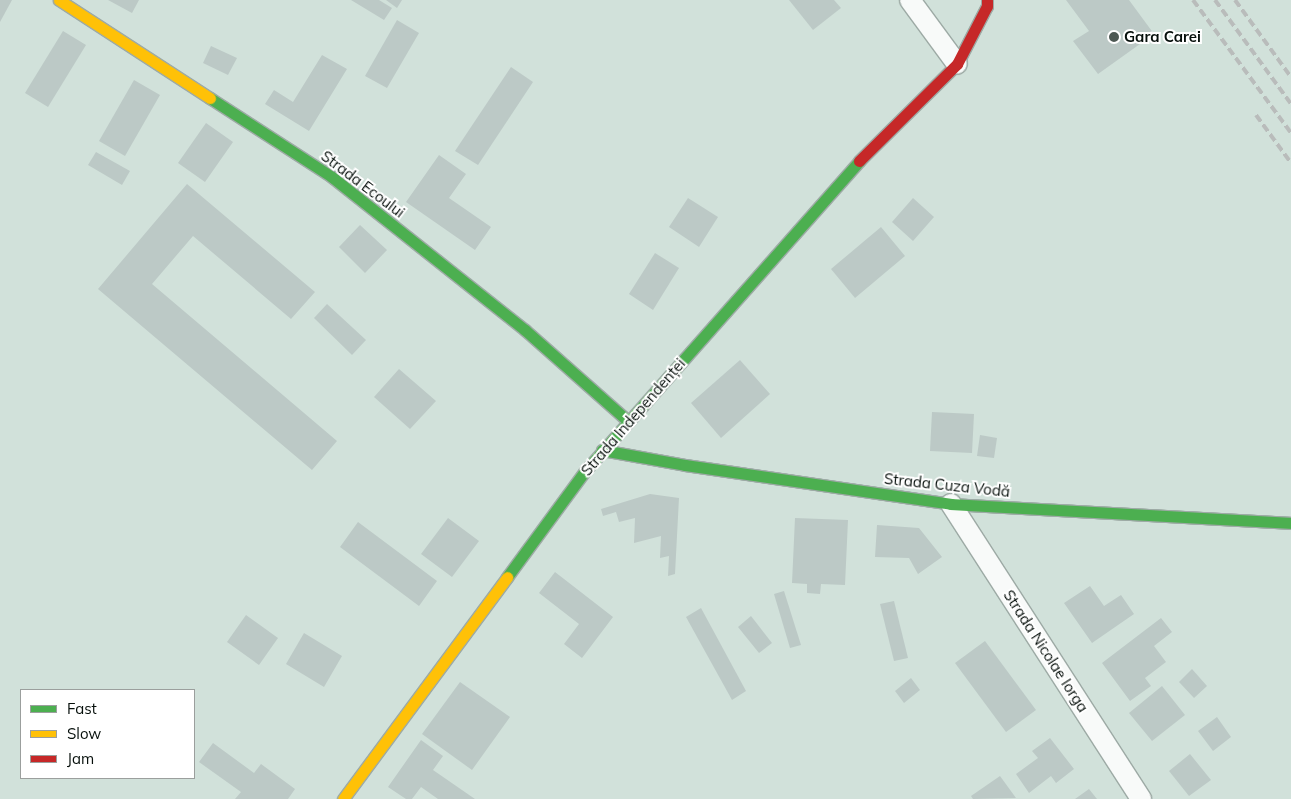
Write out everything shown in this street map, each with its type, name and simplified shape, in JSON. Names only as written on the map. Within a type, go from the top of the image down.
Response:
[{"type":"street","name":"Strada Ecoului","points":[[59,0],[332,177],[525,330],[628,420]]},
{"type":"street","points":[[910,0],[957,64]]},
{"type":"street","name":"Strada Independenței","points":[[343,799],[602,450],[856,164],[957,64],[987,6],[987,0]]},
{"type":"street","name":"Strada Cuza Vodă","points":[[602,450],[685,465],[951,504],[1291,523]]},
{"type":"street","name":"Strada Nicolae Iorga","points":[[951,504],[1141,799]]},
{"type":"building","points":[[0,0],[12,0],[0,22]]},
{"type":"building","points":[[108,0],[139,0],[132,13]]},
{"type":"building","points":[[351,0],[379,0],[392,8],[384,20]]},
{"type":"building","points":[[386,0],[402,0],[397,8]]},
{"type":"building","points":[[789,0],[834,0],[841,8],[813,30]]},
{"type":"building","name":"Gara Carei","points":[[1066,0],[1129,0],[1154,34],[1098,74],[1073,41],[1089,31]]},
{"type":"building","points":[[397,20],[419,33],[387,88],[365,76]]},
{"type":"building","points":[[63,31],[86,45],[48,107],[25,93]]},
{"type":"building","points":[[211,46],[237,58],[228,75],[203,63]]},
{"type":"building","points":[[322,55],[347,69],[309,131],[265,104],[274,90],[293,102]]},
{"type":"building","points":[[511,67],[533,82],[478,165],[455,151]]},
{"type":"building","points":[[134,80],[160,95],[125,156],[99,141]]},
{"type":"building","points":[[206,123],[233,142],[205,182],[178,163]]},
{"type":"building","points":[[96,152],[130,171],[122,185],[88,165]]},
{"type":"building","points":[[439,155],[466,174],[449,198],[491,227],[475,250],[406,202]]},
{"type":"building","points":[[187,184],[315,292],[291,319],[193,236],[152,284],[337,441],[312,470],[98,289]]},
{"type":"building","points":[[688,198],[718,217],[699,247],[669,227]]},
{"type":"building","points":[[913,198],[934,217],[913,241],[892,222]]},
{"type":"building","points":[[360,225],[387,250],[365,273],[339,247]]},
{"type":"building","points":[[881,227],[905,256],[855,298],[831,269]]},
{"type":"building","points":[[655,253],[679,268],[653,310],[629,294]]},
{"type":"building","points":[[327,304],[366,340],[352,355],[314,318]]},
{"type":"building","points":[[740,360],[770,394],[721,438],[691,403]]},
{"type":"building","points":[[399,369],[436,401],[410,429],[374,397]]},
{"type":"building","points":[[932,412],[974,414],[972,453],[930,451]]},
{"type":"building","points":[[980,435],[997,438],[994,458],[977,456]]},
{"type":"building","points":[[650,494],[679,498],[675,574],[668,576],[669,556],[660,558],[661,536],[634,543],[635,518],[619,522],[616,512],[603,516],[601,509]]},
{"type":"building","points":[[448,518],[479,541],[452,577],[421,554]]},
{"type":"building","points":[[795,518],[848,520],[845,585],[821,584],[820,594],[807,593],[807,584],[792,583]]},
{"type":"building","points":[[358,522],[437,581],[419,606],[340,547]]},
{"type":"building","points":[[877,525],[919,528],[942,557],[918,574],[909,558],[875,557]]},
{"type":"building","points":[[555,572],[613,617],[582,658],[564,644],[579,624],[539,593]]},
{"type":"building","points":[[1090,586],[1104,606],[1121,595],[1134,614],[1092,643],[1064,603]]},
{"type":"building","points":[[784,591],[801,645],[790,648],[774,594]]},
{"type":"building","points":[[894,601],[908,658],[894,661],[880,604]]},
{"type":"building","points":[[701,608],[746,691],[732,700],[686,617]]},
{"type":"building","points":[[246,615],[278,638],[259,665],[227,642]]},
{"type":"building","points":[[751,616],[772,643],[759,653],[738,627]]},
{"type":"building","points":[[1161,618],[1172,632],[1154,646],[1166,662],[1145,678],[1151,686],[1130,701],[1102,663]]},
{"type":"building","points":[[304,633],[342,656],[324,687],[286,664]]},
{"type":"building","points":[[985,641],[1036,710],[1006,732],[955,663]]},
{"type":"building","points":[[1192,669],[1207,686],[1194,698],[1179,682]]},
{"type":"building","points":[[911,678],[920,690],[904,703],[895,691]]},
{"type":"building","points":[[460,682],[510,717],[472,770],[422,734]]},
{"type":"building","points":[[1162,686],[1185,715],[1152,741],[1129,713]]},
{"type":"building","points":[[1217,717],[1231,737],[1213,751],[1198,731]]},
{"type":"building","points":[[1050,738],[1074,769],[1056,783],[1051,776],[1029,793],[1016,774],[1038,758],[1032,751]]},
{"type":"building","points":[[421,740],[443,756],[433,770],[475,799],[438,799],[421,787],[412,799],[406,799],[388,787]]},
{"type":"building","points":[[213,743],[254,773],[261,764],[295,789],[288,799],[235,799],[241,792],[199,762]]},
{"type":"building","points":[[1190,754],[1211,780],[1189,796],[1169,771]]},
{"type":"building","points":[[1000,776],[1016,798],[973,799],[971,796]]},
{"type":"building","points":[[1089,789],[1097,799],[1075,799]]},
{"type":"railway","points":[[1193,0],[1291,133]]},
{"type":"railway","points":[[1215,0],[1291,104]]},
{"type":"railway","points":[[1235,0],[1291,77]]},
{"type":"railway","points":[[1256,115],[1291,163]]},
{"type":"traffic: fast","points":[[210,98],[332,177],[525,330],[628,421]]},
{"type":"traffic: fast","points":[[507,577],[585,471],[859,161]]},
{"type":"traffic: fast","points":[[602,450],[685,465],[951,504],[1291,523]]},
{"type":"traffic: slow","points":[[59,0],[210,98]]},
{"type":"traffic: slow","points":[[343,799],[507,577]]},
{"type":"traffic: jam","points":[[859,161],[957,64],[987,6],[987,0]]},
{"type":"place","name":"Gara Carei","points":[[1114,37]]}]
